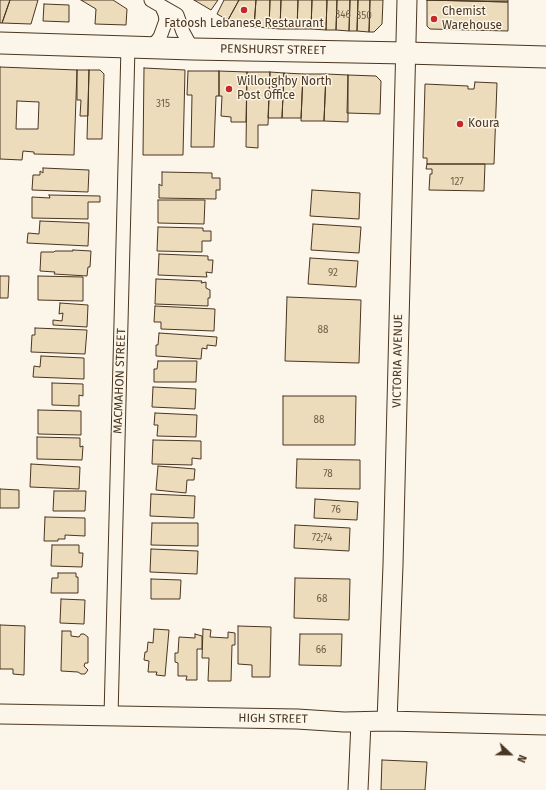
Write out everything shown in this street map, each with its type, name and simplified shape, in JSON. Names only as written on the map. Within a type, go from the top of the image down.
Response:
[{"type":"main road","name":"PENSHURST STREET","points":[[0,43],[546,57]]},
{"type":"street","name":"VICTORIA AVENUE","points":[[387,721],[393,573],[407,0]]},
{"type":"street","points":[[151,48],[160,37],[166,20],[165,14],[156,4]]},
{"type":"street","points":[[156,4],[177,15],[183,32],[193,49]]},
{"type":"street","name":"MACMAHON STREET","points":[[111,716],[128,47]]},
{"type":"street","name":"HIGH STREET","points":[[0,714],[546,725]]},
{"type":"street","points":[[358,790],[361,722]]},
{"type":"building","points":[[0,0],[10,0],[2,23],[0,23]]},
{"type":"building","points":[[10,0],[38,0],[31,24],[2,23]]},
{"type":"building","points":[[81,0],[113,0],[127,9],[126,25],[95,24],[96,9]]},
{"type":"building","points":[[194,0],[218,0],[211,10]]},
{"type":"building","points":[[224,0],[239,0],[228,20],[217,14]]},
{"type":"building","name":"Fatoosh Lebanese Restaurant","points":[[239,0],[256,0],[254,27],[240,27],[228,20]]},
{"type":"building","points":[[256,0],[270,0],[269,28],[254,27]]},
{"type":"building","points":[[270,0],[281,0],[280,29],[269,28]]},
{"type":"building","points":[[281,0],[298,0],[297,29],[280,29]]},
{"type":"building","points":[[298,0],[312,0],[311,29],[297,29]]},
{"type":"building","points":[[312,0],[327,0],[326,30],[311,29]]},
{"type":"building","points":[[327,0],[337,0],[336,30],[326,30]]},
{"type":"building","points":[[337,0],[350,0],[349,31],[336,30]]},
{"type":"building","points":[[350,0],[358,0],[357,31],[349,31]]},
{"type":"building","points":[[358,0],[370,0],[369,32],[357,31]]},
{"type":"building","points":[[370,0],[383,0],[382,24],[374,32],[369,32]]},
{"type":"building","points":[[427,0],[508,0],[508,2]]},
{"type":"building","points":[[427,0],[508,2],[508,31],[430,29],[427,26]]},
{"type":"building","points":[[44,4],[69,5],[69,22],[43,21]]},
{"type":"building","points":[[0,67],[77,70],[74,155],[34,154],[34,152],[23,151],[22,160],[0,159]],"holes":[[[17,101],[39,102],[38,129],[16,129]]]},
{"type":"building","points":[[144,68],[185,70],[183,155],[143,155]]},
{"type":"building","points":[[77,70],[89,70],[88,116],[80,116],[81,100],[77,100]]},
{"type":"building","points":[[89,70],[100,70],[104,74],[102,139],[87,139]]},
{"type":"building","points":[[188,71],[219,71],[219,96],[216,96],[214,147],[191,147],[192,95],[187,95]]},
{"type":"building","points":[[219,71],[247,72],[246,122],[231,122],[231,117],[221,116],[222,96],[219,96]]},
{"type":"building","points":[[247,72],[270,72],[268,125],[258,125],[258,148],[246,147]]},
{"type":"building","points":[[270,72],[284,73],[282,118],[268,118]]},
{"type":"building","points":[[284,73],[303,74],[301,118],[282,118]]},
{"type":"building","points":[[303,74],[326,74],[324,121],[301,121]]},
{"type":"building","points":[[326,74],[348,75],[348,122],[324,121]]},
{"type":"building","points":[[348,75],[376,76],[381,81],[380,114],[347,113]]},
{"type":"building","name":"Koura","points":[[475,82],[497,83],[494,164],[427,164],[427,158],[423,158],[425,84],[468,86],[468,89],[474,89]]},
{"type":"building","points":[[427,164],[485,164],[484,191],[429,190],[430,174],[432,174],[432,169],[426,169]]},
{"type":"building","points":[[43,168],[89,170],[88,192],[32,190],[33,175],[40,175],[40,171],[43,173]]},
{"type":"building","points":[[162,172],[212,173],[212,178],[220,178],[220,190],[216,190],[216,199],[159,198],[159,184],[162,186]]},
{"type":"building","points":[[312,190],[360,193],[359,219],[310,216]]},
{"type":"building","points":[[49,195],[100,196],[100,202],[88,202],[88,219],[32,218],[32,197],[50,198]]},
{"type":"building","points":[[158,200],[205,200],[204,224],[158,223]]},
{"type":"building","points":[[40,221],[89,223],[88,246],[27,243],[28,233],[39,234]]},
{"type":"building","points":[[313,224],[361,227],[359,253],[311,250]]},
{"type":"building","points":[[158,227],[203,228],[203,231],[211,231],[211,241],[202,241],[202,252],[157,251]]},
{"type":"building","points":[[73,250],[91,251],[90,267],[88,267],[87,276],[54,274],[55,272],[40,271],[41,252]]},
{"type":"building","points":[[159,254],[208,256],[208,260],[213,260],[212,273],[206,272],[207,277],[158,275]]},
{"type":"building","points":[[310,258],[358,261],[356,287],[308,284]]},
{"type":"building","points":[[0,276],[9,276],[8,298],[0,298]]},
{"type":"building","points":[[38,276],[83,277],[83,301],[38,300]]},
{"type":"building","points":[[156,279],[202,281],[201,283],[206,282],[206,288],[210,290],[208,306],[155,304]]},
{"type":"building","points":[[287,297],[361,300],[359,363],[285,361]]},
{"type":"building","points":[[60,303],[88,305],[87,327],[53,325],[53,320],[62,321],[63,313],[59,314]]},
{"type":"building","points":[[155,306],[215,309],[214,331],[161,329],[161,322],[154,322]]},
{"type":"building","points":[[35,328],[87,330],[85,354],[31,352],[32,335],[35,335]]},
{"type":"building","points":[[159,333],[217,337],[216,346],[207,345],[207,349],[202,348],[201,359],[156,356],[156,345],[158,345]]},
{"type":"building","points":[[41,356],[84,358],[84,379],[33,377],[34,366],[40,367]]},
{"type":"building","points":[[158,361],[197,361],[196,382],[154,382],[154,369],[157,369]]},
{"type":"building","points":[[52,383],[83,384],[83,396],[79,395],[79,406],[52,405]]},
{"type":"building","points":[[153,387],[196,389],[195,409],[152,407]]},
{"type":"building","points":[[283,396],[356,396],[355,445],[283,445]]},
{"type":"building","points":[[38,410],[81,411],[81,435],[38,434]]},
{"type":"building","points":[[155,413],[197,415],[196,437],[157,436],[158,425],[154,425]]},
{"type":"building","points":[[37,437],[80,438],[80,447],[83,446],[82,460],[37,459]]},
{"type":"building","points":[[153,440],[201,441],[201,459],[192,458],[192,465],[152,464]]},
{"type":"building","points":[[297,459],[360,460],[360,489],[296,488]]},
{"type":"building","points":[[31,464],[80,467],[79,489],[30,487]]},
{"type":"building","points":[[158,466],[195,469],[194,480],[187,480],[186,493],[156,490]]},
{"type":"building","points":[[0,489],[19,490],[19,508],[0,508]]},
{"type":"building","points":[[54,491],[86,491],[85,511],[53,511]]},
{"type":"building","points":[[151,494],[195,496],[194,518],[150,516]]},
{"type":"building","points":[[315,499],[358,502],[357,520],[314,518]]},
{"type":"building","points":[[45,517],[85,518],[85,536],[65,535],[65,539],[58,539],[58,541],[44,541]]},
{"type":"building","points":[[152,523],[198,523],[198,546],[151,545]]},
{"type":"building","points":[[295,525],[350,528],[349,551],[294,548]]},
{"type":"building","points":[[52,545],[79,545],[79,553],[83,553],[82,567],[51,566]]},
{"type":"building","points":[[151,549],[198,551],[197,574],[150,572]]},
{"type":"building","points":[[58,573],[76,573],[76,577],[78,577],[78,593],[51,593],[52,578],[58,578]]},
{"type":"building","points":[[295,578],[350,579],[349,620],[294,618]]},
{"type":"building","points":[[151,579],[181,580],[180,599],[151,599]]},
{"type":"building","points":[[61,599],[85,600],[84,624],[60,623]]},
{"type":"building","points":[[0,625],[25,626],[24,675],[13,674],[13,669],[0,669]]},
{"type":"building","points":[[238,626],[271,627],[270,677],[252,677],[252,665],[238,664]]},
{"type":"building","points":[[154,629],[169,630],[165,676],[156,675],[157,672],[148,672],[149,661],[144,660],[148,642],[153,643]]},
{"type":"building","points":[[203,629],[211,630],[210,637],[228,638],[228,632],[235,633],[235,645],[232,645],[231,681],[208,681],[209,658],[202,658]]},
{"type":"building","points":[[62,631],[71,631],[71,636],[79,637],[81,634],[84,634],[88,637],[88,663],[85,663],[84,666],[88,670],[85,674],[61,671]]},
{"type":"building","points":[[195,634],[202,636],[202,649],[197,649],[197,680],[186,680],[187,676],[178,676],[178,663],[175,662],[175,653],[178,653],[179,637],[195,638]]},
{"type":"building","points":[[300,634],[342,634],[341,666],[299,665]]},
{"type":"building","points":[[382,760],[427,762],[425,790],[381,790]]},
{"type":"place","name":"Fatoosh Lebanese Restaurant","points":[[244,10]]},
{"type":"place","name":"Chemist Warehouse","points":[[434,19]]},
{"type":"place","name":"Willoughby North Post Office","points":[[229,89]]},
{"type":"place","name":"Koura","points":[[460,124]]}]
